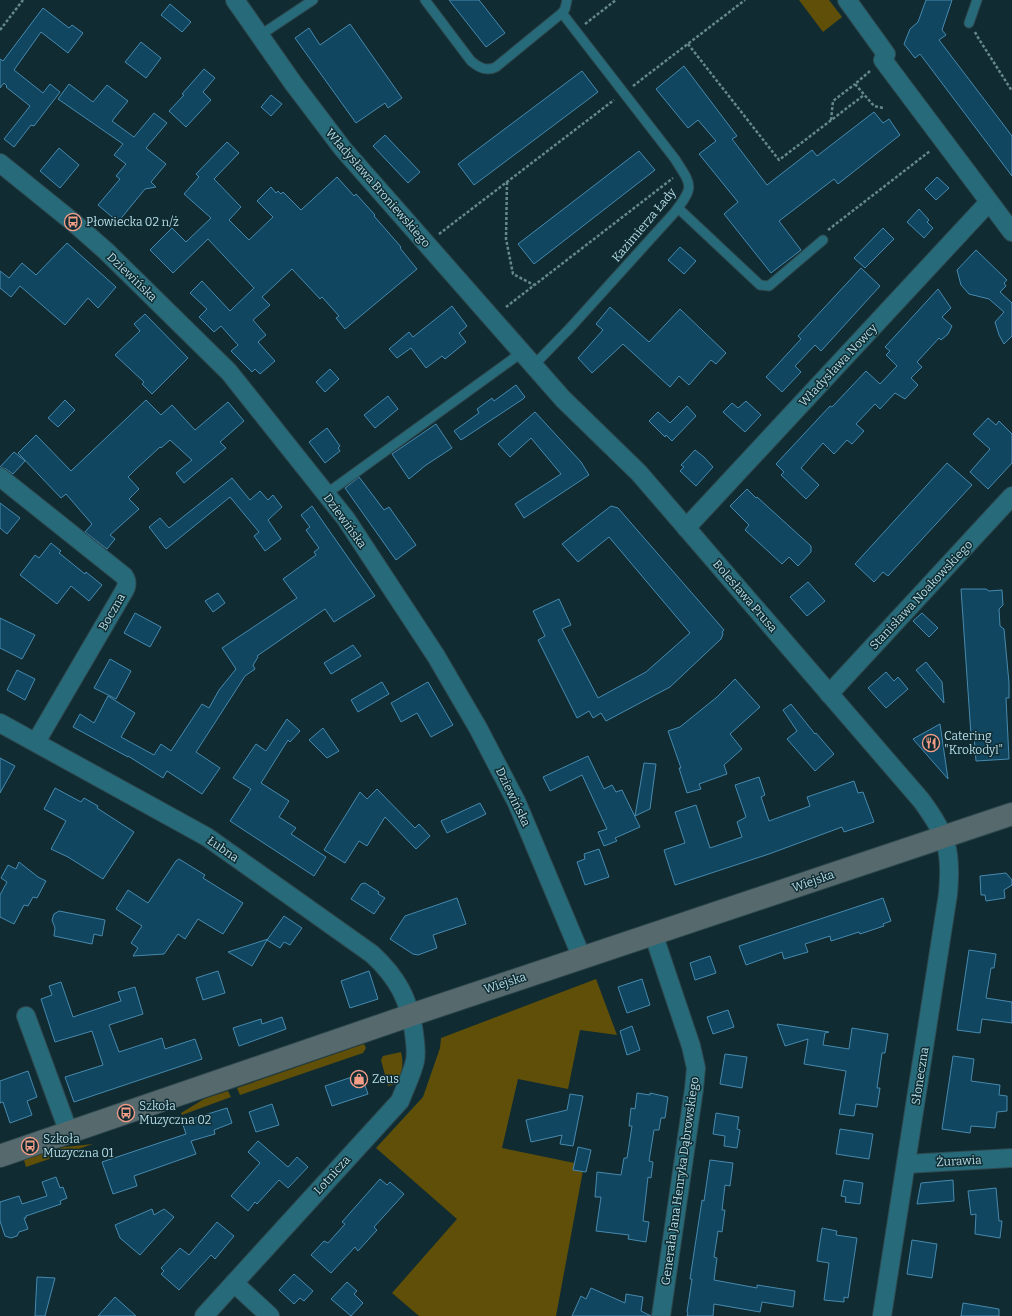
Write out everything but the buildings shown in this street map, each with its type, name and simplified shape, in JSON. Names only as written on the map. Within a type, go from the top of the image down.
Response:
[{"type":"street","name":"Władysława Broniewskiego","points":[[235,0],[259,36],[343,149],[527,359]]},
{"type":"street","points":[[847,0],[943,141],[1012,232]]},
{"type":"street","name":"Dziewińska","points":[[0,163],[73,222],[106,251],[229,372],[346,519],[436,656],[478,728],[517,803],[582,958]]},
{"type":"street","name":"Władysława Nowcy","points":[[686,528],[989,202]]},
{"type":"street","name":"Bolesława Prusa","points":[[527,359],[570,407],[626,460],[686,528],[921,800],[933,816],[944,837]]},
{"type":"street","name":"Boczna","points":[[0,477],[124,576],[127,580],[124,593],[36,742]]},
{"type":"street","name":"Stanisława Noakowskiego","points":[[829,694],[1012,496]]},
{"type":"street","name":"Łubna","points":[[0,723],[206,837],[372,954],[386,966],[398,984],[411,1015]]},
{"type":"street","name":"Wiejska","points":[[0,1156],[653,933],[1012,814]]},
{"type":"street","name":"Słoneczna","points":[[882,1316],[948,894],[948,849],[944,837]]},
{"type":"street","name":"Generała Jana Henryka Dąbrowskiego","points":[[653,933],[692,1046],[696,1068],[661,1316]]},
{"type":"street","name":"Lotnicza","points":[[204,1316],[400,1101],[415,1061],[416,1044],[411,1015]]},
{"type":"street","points":[[26,1016],[70,1133]]},
{"type":"street","name":"Żurawia","points":[[906,1164],[1012,1158]]},
{"type":"street","points":[[234,1283],[270,1316]]},
{"type":"lane","points":[[259,36],[313,0]]},
{"type":"lane","points":[[425,0],[471,61],[485,70],[490,70],[496,67],[562,13],[565,9],[567,0]]},
{"type":"lane","points":[[970,21],[976,0]]},
{"type":"lane","name":"Kazimierza Łady","points":[[326,494],[527,359],[570,328],[678,208],[686,196],[689,182],[675,159],[562,13]]},
{"type":"lane","points":[[678,208],[760,285],[765,287],[769,286],[822,237]]},
{"type":"path","points":[[0,30],[23,0]]},
{"type":"path","points":[[575,31],[616,0]]},
{"type":"path","points":[[426,244],[745,0]]},
{"type":"path","points":[[970,21],[977,36],[1012,91]]},
{"type":"path","points":[[688,44],[779,160],[864,95]]},
{"type":"path","points":[[831,120],[833,101],[855,84],[885,57]]},
{"type":"path","points":[[855,84],[874,106],[883,108]]},
{"type":"path","points":[[822,237],[943,141]]},
{"type":"path","points":[[506,307],[682,170]]},
{"type":"path","points":[[507,182],[506,240],[513,274],[534,285]]},
{"type":"shaded area","points":[[799,0],[829,0],[842,17],[823,32]]},
{"type":"shaded area","points":[[596,979],[617,1035],[580,1030],[568,1089],[518,1079],[502,1148],[584,1165],[556,1316],[419,1316],[392,1293],[457,1219],[376,1148],[423,1097],[440,1048],[441,1038]]},
{"type":"shaded area","points":[[364,1044],[366,1048],[363,1053],[240,1095],[237,1088]]},
{"type":"shaded area","points":[[401,1052],[402,1064],[399,1080],[397,1084],[388,1086],[381,1060],[383,1056]]},
{"type":"shaded area","points":[[228,1091],[231,1097],[182,1115],[181,1113],[204,1099]]},
{"type":"shaded area","points":[[93,1144],[26,1167],[24,1160],[64,1147]]},
{"type":"place","name":"Płowiecka 02 n/ż","points":[[73,222]]},
{"type":"place","name":"Catering \"Krokodyl\"","points":[[931,743]]},
{"type":"place","name":"Zeus","points":[[359,1079]]},
{"type":"place","name":"Szkoła Muzyczna 02","points":[[126,1113]]},
{"type":"place","name":"Szkoła Muzyczna 01","points":[[30,1146]]}]
